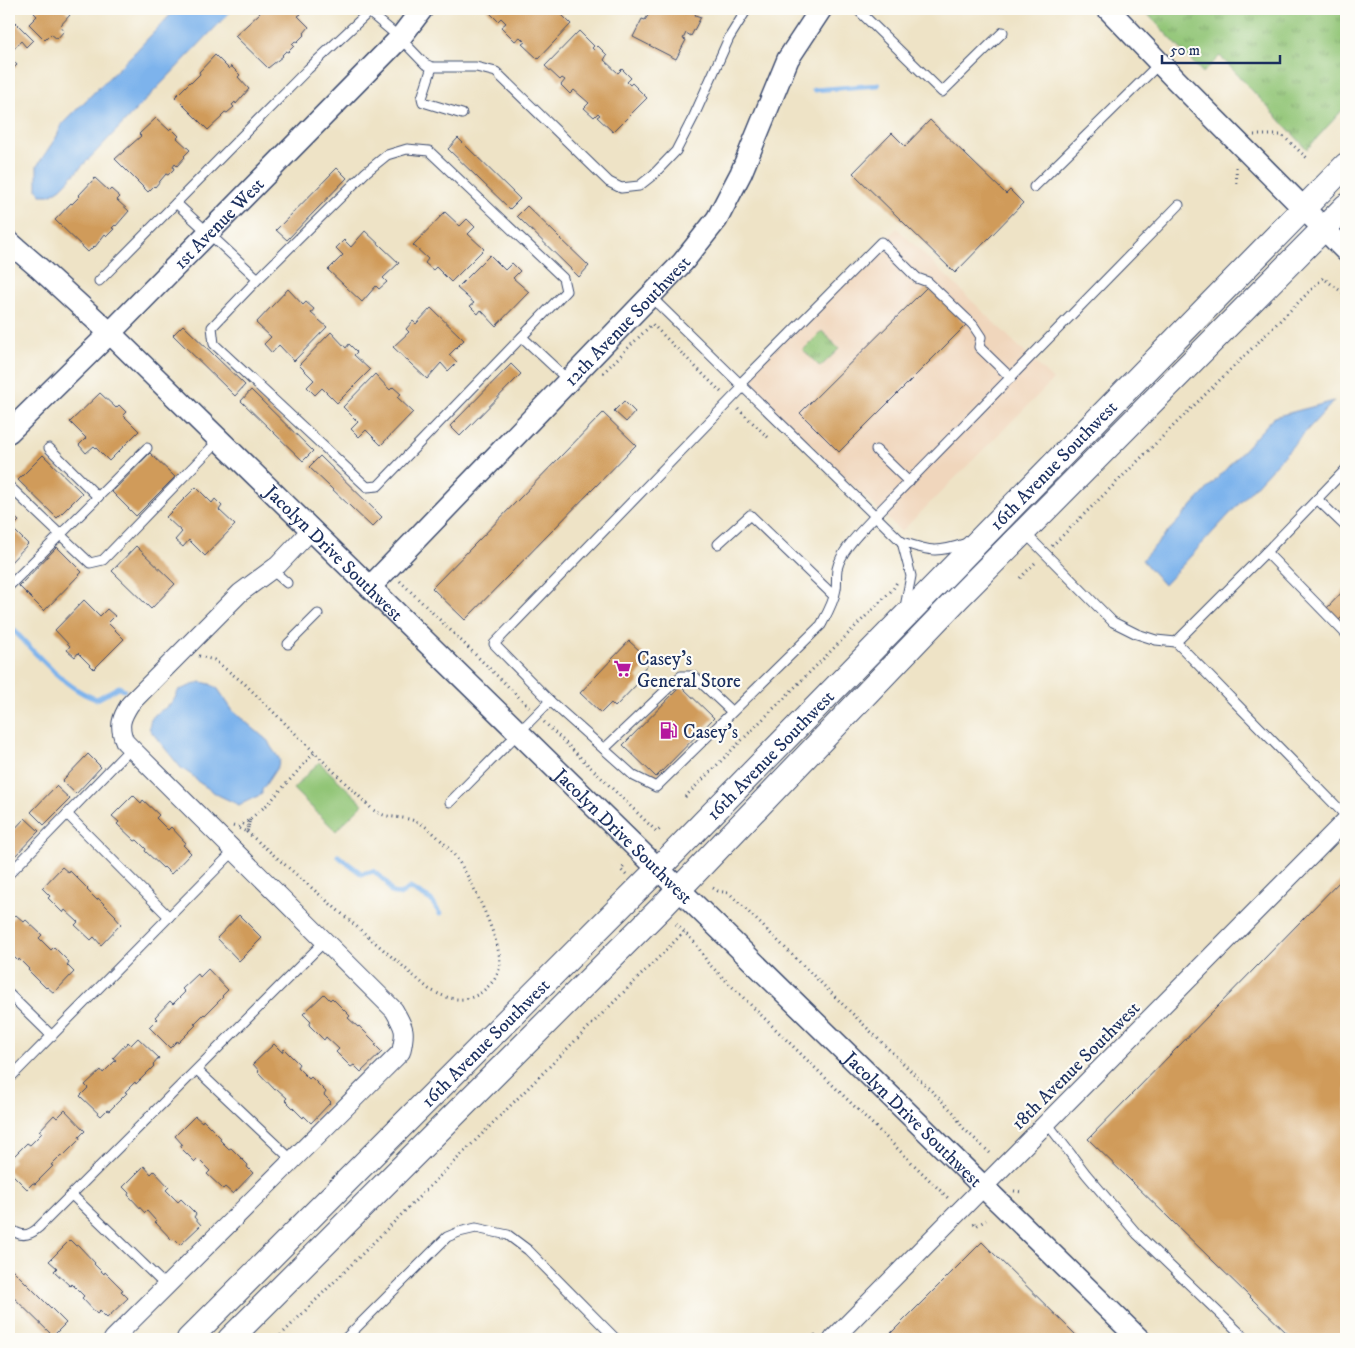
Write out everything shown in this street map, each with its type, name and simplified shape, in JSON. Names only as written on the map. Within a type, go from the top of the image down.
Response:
[{"type":"main road","name":"16th Avenue Southwest","points":[[189,1339],[658,869],[1346,165]]},
{"type":"main road","name":"16th Avenue Southwest","points":[[230,1339],[679,890],[1024,532],[1346,206]]},
{"type":"main road","points":[[882,678],[882,664],[886,651],[947,589],[952,578],[950,570]]},
{"type":"street","name":"1st Avenue West","points":[[9,432],[110,333],[400,38],[422,9]]},
{"type":"street","name":"12th Avenue Southwest","points":[[370,587],[683,262],[717,219],[741,173],[788,59],[821,9]]},
{"type":"street","points":[[1108,9],[1302,208],[1346,250]]},
{"type":"street","name":"Jacolyn Drive Southwest","points":[[9,242],[110,333],[1139,1339]]},
{"type":"street","points":[[112,1339],[401,1052],[405,1036],[403,1026],[394,1010],[125,742],[120,731],[122,716],[130,704],[240,594],[272,570],[311,530]]},
{"type":"street","name":"18th Avenue Southwest","points":[[829,1332],[984,1187],[1343,825]]},
{"type":"lane","points":[[99,281],[308,69],[370,10],[425,64],[432,67],[476,67],[496,72],[609,182],[621,188],[638,186],[653,176],[676,151],[729,38],[748,9]]},
{"type":"lane","points":[[857,9],[941,93],[1003,32]]},
{"type":"lane","points":[[1034,187],[1160,63]]},
{"type":"lane","points":[[432,67],[422,98],[423,102],[462,114]]},
{"type":"lane","points":[[407,149],[429,151],[564,278],[566,291],[378,486],[367,487],[214,344],[212,327],[258,279],[366,172],[386,155],[407,149]]},
{"type":"lane","points":[[176,203],[258,279]]},
{"type":"lane","points":[[1011,378],[980,347],[981,337],[973,325],[928,282],[917,278],[881,242],[741,385],[730,400],[494,644],[550,700],[634,776],[644,783],[656,787],[821,625],[834,596],[837,569],[842,557],[875,516],[1011,378],[1179,205]]},
{"type":"lane","points":[[650,296],[902,542],[929,551],[948,549],[979,540]]},
{"type":"lane","points":[[522,337],[569,380]]},
{"type":"lane","points":[[9,486],[90,563],[103,560],[219,440]]},
{"type":"lane","points":[[49,448],[98,497]]},
{"type":"lane","points":[[9,586],[147,448]]},
{"type":"lane","points":[[876,450],[909,482]]},
{"type":"lane","points":[[1176,642],[1346,469]]},
{"type":"lane","points":[[1317,499],[1346,527]]},
{"type":"lane","points":[[718,544],[750,515],[834,596]]},
{"type":"lane","points":[[1024,532],[1113,622],[1136,634],[1156,640],[1176,642],[1343,825]]},
{"type":"lane","points":[[902,542],[911,576],[902,618]]},
{"type":"lane","points":[[1266,552],[1346,634]]},
{"type":"lane","points":[[272,570],[287,583]]},
{"type":"lane","points":[[288,644],[318,614]]},
{"type":"lane","points":[[604,749],[681,676],[694,676],[732,712]]},
{"type":"lane","points":[[450,802],[550,700]]},
{"type":"lane","points":[[9,874],[131,748]]},
{"type":"lane","points":[[67,814],[169,917]]},
{"type":"lane","points":[[9,1080],[234,851]]},
{"type":"lane","points":[[9,1227],[14,1233],[24,1236],[32,1233],[325,941]]},
{"type":"lane","points":[[9,994],[52,1036]]},
{"type":"lane","points":[[197,1070],[293,1161]]},
{"type":"lane","points":[[1047,1123],[1086,1174],[1137,1234],[1246,1339]]},
{"type":"lane","points":[[72,1195],[166,1286]]},
{"type":"lane","points":[[345,1339],[447,1237],[476,1228],[508,1235],[528,1250],[616,1339]]},
{"type":"path","points":[[1282,135],[1307,158]]},
{"type":"path","points":[[1020,578],[1323,278],[1346,294]]},
{"type":"path","points":[[601,376],[652,324],[770,439]]},
{"type":"path","points":[[406,576],[399,582],[657,832],[661,828]]},
{"type":"path","points":[[685,797],[893,589],[898,578]]},
{"type":"path","points":[[197,656],[214,660],[232,673],[372,809],[385,816],[418,822],[456,857],[465,871],[495,940],[500,965],[494,980],[482,992],[467,999],[455,1000],[441,996],[429,989],[248,832],[227,824]]},
{"type":"path","points":[[236,827],[250,819],[269,803],[314,753]]},
{"type":"path","points":[[248,832],[250,819]]},
{"type":"path","points":[[626,864],[621,870],[628,877]]},
{"type":"path","points":[[707,882],[718,891],[729,893],[955,1114],[962,1127],[991,1154]]},
{"type":"path","points":[[707,894],[713,888]]},
{"type":"path","points":[[676,924],[696,944],[708,964],[950,1200]]},
{"type":"path","points":[[277,1339],[684,932]]},
{"type":"path","points":[[1013,1191],[1023,1192]]},
{"type":"path","points":[[974,1223],[976,1226],[986,1220]]},
{"type":"path","points":[[811,1339],[829,1332]]},
{"type":"shaded area","points":[[897,228],[1053,380],[901,532],[745,380]]},
{"type":"green space","points":[[1143,9],[1346,9],[1346,106],[1307,149],[1220,56],[1203,73]]},
{"type":"green space","points":[[822,331],[839,349],[820,367],[803,350]]},
{"type":"green space","points":[[319,762],[363,804],[336,831],[293,789]]},
{"type":"water","points":[[176,9],[233,9],[61,188],[50,195],[41,195],[37,190],[37,166],[57,136],[62,124]]},
{"type":"water","points":[[1334,401],[1164,585],[1142,560],[1274,417]]},
{"type":"water","points":[[201,682],[210,684],[218,689],[233,711],[268,741],[280,760],[262,790],[262,794],[239,805],[218,795],[181,768],[150,730],[151,719],[170,705],[179,690]]},
{"type":"building","points":[[38,9],[64,9],[70,15],[60,26],[64,31],[57,39],[51,34],[45,40],[29,24],[37,16],[34,13]]},
{"type":"building","points":[[262,9],[296,9],[301,14],[298,16],[309,27],[297,42],[295,41],[292,44],[294,46],[288,52],[286,51],[283,56],[268,68],[235,36]]},
{"type":"building","points":[[486,9],[551,9],[554,12],[556,9],[571,24],[538,59],[522,44],[525,42],[520,37],[515,41],[501,27],[506,23],[501,18],[498,21]]},
{"type":"building","points":[[644,9],[698,9],[695,15],[701,17],[691,36],[686,33],[683,39],[686,40],[676,59],[633,37],[642,19],[645,20],[649,14],[643,11]]},
{"type":"building","points":[[15,22],[33,40],[26,47],[21,41],[9,54],[9,28]]},
{"type":"building","points":[[579,31],[594,46],[592,48],[594,50],[598,46],[607,55],[604,60],[618,73],[622,69],[631,78],[627,82],[630,85],[632,83],[647,98],[613,132],[597,117],[600,115],[598,113],[594,117],[584,108],[589,103],[574,90],[570,94],[561,85],[565,80],[562,78],[560,80],[545,66]]},
{"type":"building","points":[[215,55],[229,69],[231,66],[240,75],[238,77],[249,89],[236,104],[235,102],[232,105],[234,107],[227,113],[225,112],[208,130],[175,97],[200,74],[199,72]]},
{"type":"building","points":[[9,56],[17,65],[9,72]]},
{"type":"building","points":[[156,118],[169,130],[171,128],[179,136],[177,138],[190,150],[177,166],[175,164],[174,169],[168,175],[166,174],[148,192],[115,159],[141,136],[139,134]]},
{"type":"building","points":[[930,120],[1006,194],[1010,190],[1023,203],[955,273],[853,173],[892,133],[905,146]]},
{"type":"building","points":[[458,138],[520,199],[510,209],[448,149]]},
{"type":"building","points":[[337,168],[347,178],[287,240],[276,230]]},
{"type":"building","points":[[95,178],[109,191],[111,189],[120,197],[117,200],[129,211],[112,228],[114,229],[107,236],[105,234],[95,247],[88,252],[55,220],[80,196]]},
{"type":"building","points":[[527,206],[589,266],[579,277],[517,216]]},
{"type":"building","points":[[445,212],[460,226],[467,219],[475,227],[468,234],[484,249],[451,282],[436,267],[433,270],[425,263],[428,259],[413,245]]},
{"type":"building","points":[[365,231],[399,263],[383,278],[387,282],[379,289],[376,286],[362,302],[328,270],[343,255],[336,248],[344,240],[351,247]]},
{"type":"building","points":[[490,255],[505,270],[512,263],[520,271],[513,278],[529,292],[496,326],[481,310],[478,314],[470,306],[474,303],[457,288]]},
{"type":"building","points":[[928,286],[966,325],[839,452],[800,413]]},
{"type":"building","points":[[288,289],[303,305],[306,302],[314,309],[311,313],[327,327],[294,361],[279,345],[272,353],[264,344],[271,337],[256,323]]},
{"type":"building","points":[[431,308],[464,340],[449,355],[457,362],[448,371],[441,363],[427,379],[393,347],[409,332],[406,329],[413,321],[416,324]]},
{"type":"building","points":[[183,325],[245,385],[235,396],[173,335]]},
{"type":"building","points":[[331,332],[346,348],[349,344],[357,352],[354,355],[370,370],[337,403],[322,388],[315,395],[307,387],[314,380],[299,365]]},
{"type":"building","points":[[511,364],[521,374],[460,436],[450,426]]},
{"type":"building","points":[[375,374],[390,390],[393,387],[401,394],[397,397],[413,412],[381,445],[366,430],[359,437],[351,429],[358,422],[343,407]]},
{"type":"building","points":[[251,390],[313,451],[303,461],[241,401]]},
{"type":"building","points":[[100,393],[116,408],[119,405],[126,412],[123,415],[139,431],[109,461],[94,446],[86,453],[79,445],[86,438],[70,422]]},
{"type":"building","points":[[624,401],[635,412],[626,422],[614,411]]},
{"type":"building","points":[[603,413],[636,445],[465,620],[432,588]]},
{"type":"building","points":[[150,453],[175,477],[136,516],[112,492]]},
{"type":"building","points":[[43,455],[82,493],[57,518],[18,480]]},
{"type":"building","points":[[320,456],[382,517],[372,527],[309,467]]},
{"type":"building","points":[[196,487],[212,503],[215,499],[222,506],[219,510],[235,525],[205,556],[189,540],[183,547],[175,540],[182,532],[166,517]]},
{"type":"building","points":[[11,514],[19,521],[12,528],[28,544],[9,564],[9,516]]},
{"type":"building","points":[[136,546],[175,584],[151,609],[112,571]]},
{"type":"building","points":[[57,547],[82,572],[44,611],[19,586]]},
{"type":"building","points":[[1346,588],[1346,613],[1338,621],[1326,609]]},
{"type":"building","points":[[84,600],[100,616],[107,609],[115,616],[108,623],[124,639],[94,669],[78,653],[75,657],[67,650],[70,646],[55,630]]},
{"type":"building","name":"Casey's General Store","points":[[629,641],[651,661],[636,677],[640,681],[615,707],[611,703],[601,713],[580,693]]},
{"type":"building","name":"Casey's","points":[[681,686],[714,718],[656,777],[623,745]]},
{"type":"building","points":[[88,754],[101,767],[76,794],[62,781]]},
{"type":"building","points":[[56,786],[70,799],[44,825],[31,812]]},
{"type":"building","points":[[133,795],[141,803],[143,800],[159,815],[156,818],[168,830],[171,827],[186,843],[183,845],[191,853],[171,874],[145,851],[146,849],[137,840],[135,841],[117,824],[119,822],[112,816]]},
{"type":"building","points":[[25,818],[39,831],[13,858],[9,853],[9,835]]},
{"type":"building","points":[[62,867],[69,873],[70,871],[97,900],[98,898],[116,916],[121,924],[101,945],[94,937],[91,940],[75,925],[78,922],[65,910],[63,913],[48,898],[50,896],[42,888]]},
{"type":"building","points":[[1345,876],[1346,1339],[1293,1339],[1088,1139]]},
{"type":"building","points":[[16,915],[24,922],[26,920],[42,935],[39,938],[51,950],[54,947],[69,962],[67,965],[74,972],[54,993],[46,988],[19,959],[18,961],[9,952],[9,922]]},
{"type":"building","points":[[239,915],[262,938],[239,961],[217,938]]},
{"type":"building","points":[[208,969],[228,990],[178,1043],[177,1041],[170,1048],[149,1027],[157,1019],[155,1017],[170,1001],[173,1004],[185,992],[182,989],[198,974],[200,977]]},
{"type":"building","points":[[324,994],[330,1000],[332,998],[350,1016],[348,1018],[377,1044],[375,1045],[382,1052],[361,1072],[354,1065],[351,1067],[336,1052],[339,1049],[326,1037],[324,1040],[309,1025],[311,1022],[303,1014]]},
{"type":"building","points":[[138,1038],[159,1058],[154,1066],[125,1092],[127,1093],[109,1111],[107,1110],[101,1116],[80,1096],[88,1088],[85,1085],[101,1070],[103,1073],[116,1060],[113,1058],[128,1042],[131,1045]]},
{"type":"building","points":[[274,1044],[282,1052],[284,1049],[299,1064],[297,1067],[309,1079],[311,1077],[326,1092],[324,1095],[331,1102],[311,1123],[304,1116],[303,1118],[285,1100],[287,1098],[277,1089],[275,1090],[253,1064]]},
{"type":"building","points":[[65,1110],[85,1131],[79,1137],[80,1139],[51,1165],[53,1166],[35,1184],[33,1183],[27,1189],[9,1171],[9,1166],[14,1161],[12,1158],[27,1143],[30,1145],[42,1133],[39,1131],[54,1115],[57,1118]]},
{"type":"building","points":[[195,1116],[202,1122],[203,1120],[229,1149],[231,1148],[248,1165],[247,1167],[253,1173],[233,1194],[225,1187],[223,1189],[207,1174],[210,1171],[198,1159],[195,1162],[180,1147],[182,1144],[175,1136]]},
{"type":"building","points":[[144,1166],[151,1174],[154,1171],[169,1187],[166,1190],[178,1202],[181,1199],[196,1214],[194,1217],[201,1225],[180,1245],[174,1239],[172,1240],[147,1211],[145,1213],[123,1187]]},
{"type":"building","points":[[70,1240],[76,1246],[78,1245],[104,1274],[105,1272],[123,1290],[121,1291],[128,1298],[107,1318],[100,1311],[97,1314],[82,1298],[84,1296],[72,1284],[70,1286],[54,1271],[57,1268],[49,1261]]},
{"type":"building","points":[[982,1242],[1080,1339],[885,1339]]},
{"type":"building","points":[[9,1266],[66,1323],[53,1336],[9,1293]]},
{"type":"waterway","points":[[814,90],[878,85]]},
{"type":"waterway","points":[[9,625],[61,678],[85,694],[97,699],[119,687],[124,690]]},
{"type":"waterway","points":[[338,856],[362,874],[374,871],[387,883],[391,892],[400,895],[410,888],[431,900],[440,914]]},
{"type":"place","name":"Casey's General Store","points":[[623,669]]},
{"type":"place","name":"Casey's","points":[[669,731]]}]
